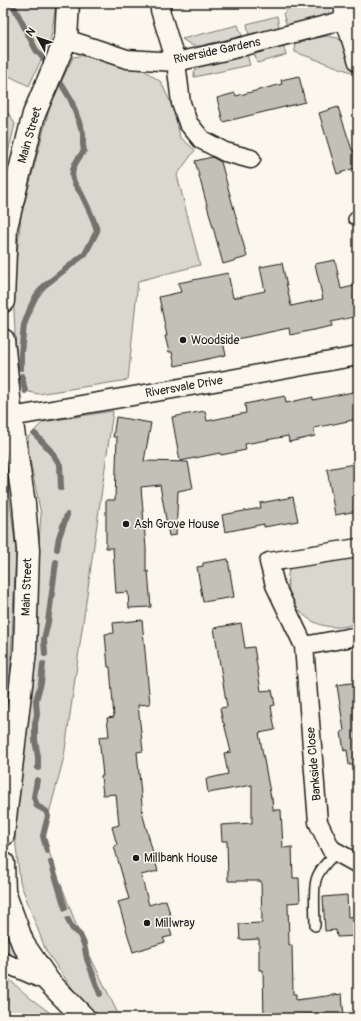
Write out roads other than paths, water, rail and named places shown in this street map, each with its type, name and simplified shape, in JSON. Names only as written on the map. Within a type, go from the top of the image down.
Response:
[{"type":"street","points":[[62,48],[68,3]]},
{"type":"street","points":[[162,3],[160,10],[176,62],[181,103],[188,123],[202,140],[225,152],[251,159]]},
{"type":"street","name":"Riverside Gardens","points":[[62,48],[127,59],[176,62],[225,51],[344,11],[358,62]]},
{"type":"street","name":"Main Street","points":[[3,301],[6,227],[34,114],[62,48]]},
{"type":"street","name":"Main Street","points":[[3,340],[11,417],[24,504],[28,550],[25,652],[3,835]]},
{"type":"street","name":"Riversvale Drive","points":[[11,417],[358,356]]},
{"type":"street","name":"Bankside Close","points":[[358,548],[269,562],[275,585],[304,646],[318,822],[331,850],[358,864]]},
{"type":"street","points":[[304,646],[358,636]]},
{"type":"street","points":[[3,863],[4,892],[24,944],[49,982],[84,1018]]},
{"type":"street","points":[[3,962],[49,982]]},
{"type":"lane","points":[[315,926],[316,880],[318,874],[336,852]]},
{"type":"waterway","points":[[12,3],[36,50],[44,59]]},
{"type":"waterway","points":[[21,368],[24,325],[36,296],[44,286],[85,254],[97,231],[90,212],[81,193],[75,185],[72,176],[77,161],[84,151],[83,133],[71,100],[62,85]]},
{"type":"waterway","points":[[22,376],[25,391]]},
{"type":"waterway","points":[[35,434],[51,451],[60,465],[61,488]]},
{"type":"waterway","points":[[57,549],[59,537],[67,515]]},
{"type":"waterway","points":[[45,654],[44,639],[48,622],[56,562]]},
{"type":"waterway","points":[[38,768],[35,740],[35,723],[37,715],[36,700],[41,683],[43,664]]},
{"type":"waterway","points":[[37,780],[34,797],[37,806],[46,811],[48,816],[43,836],[47,851]]},
{"type":"waterway","points":[[51,862],[65,908]]},
{"type":"waterway","points":[[68,920],[72,928],[80,935],[84,944],[87,959],[100,994]]},
{"type":"place","name":"Woodside","points":[[183,340]]},
{"type":"place","name":"Ash Grove House","points":[[126,524]]},
{"type":"place","name":"Millbank House","points":[[136,858]]},
{"type":"place","name":"Millwray","points":[[147,923]]}]
